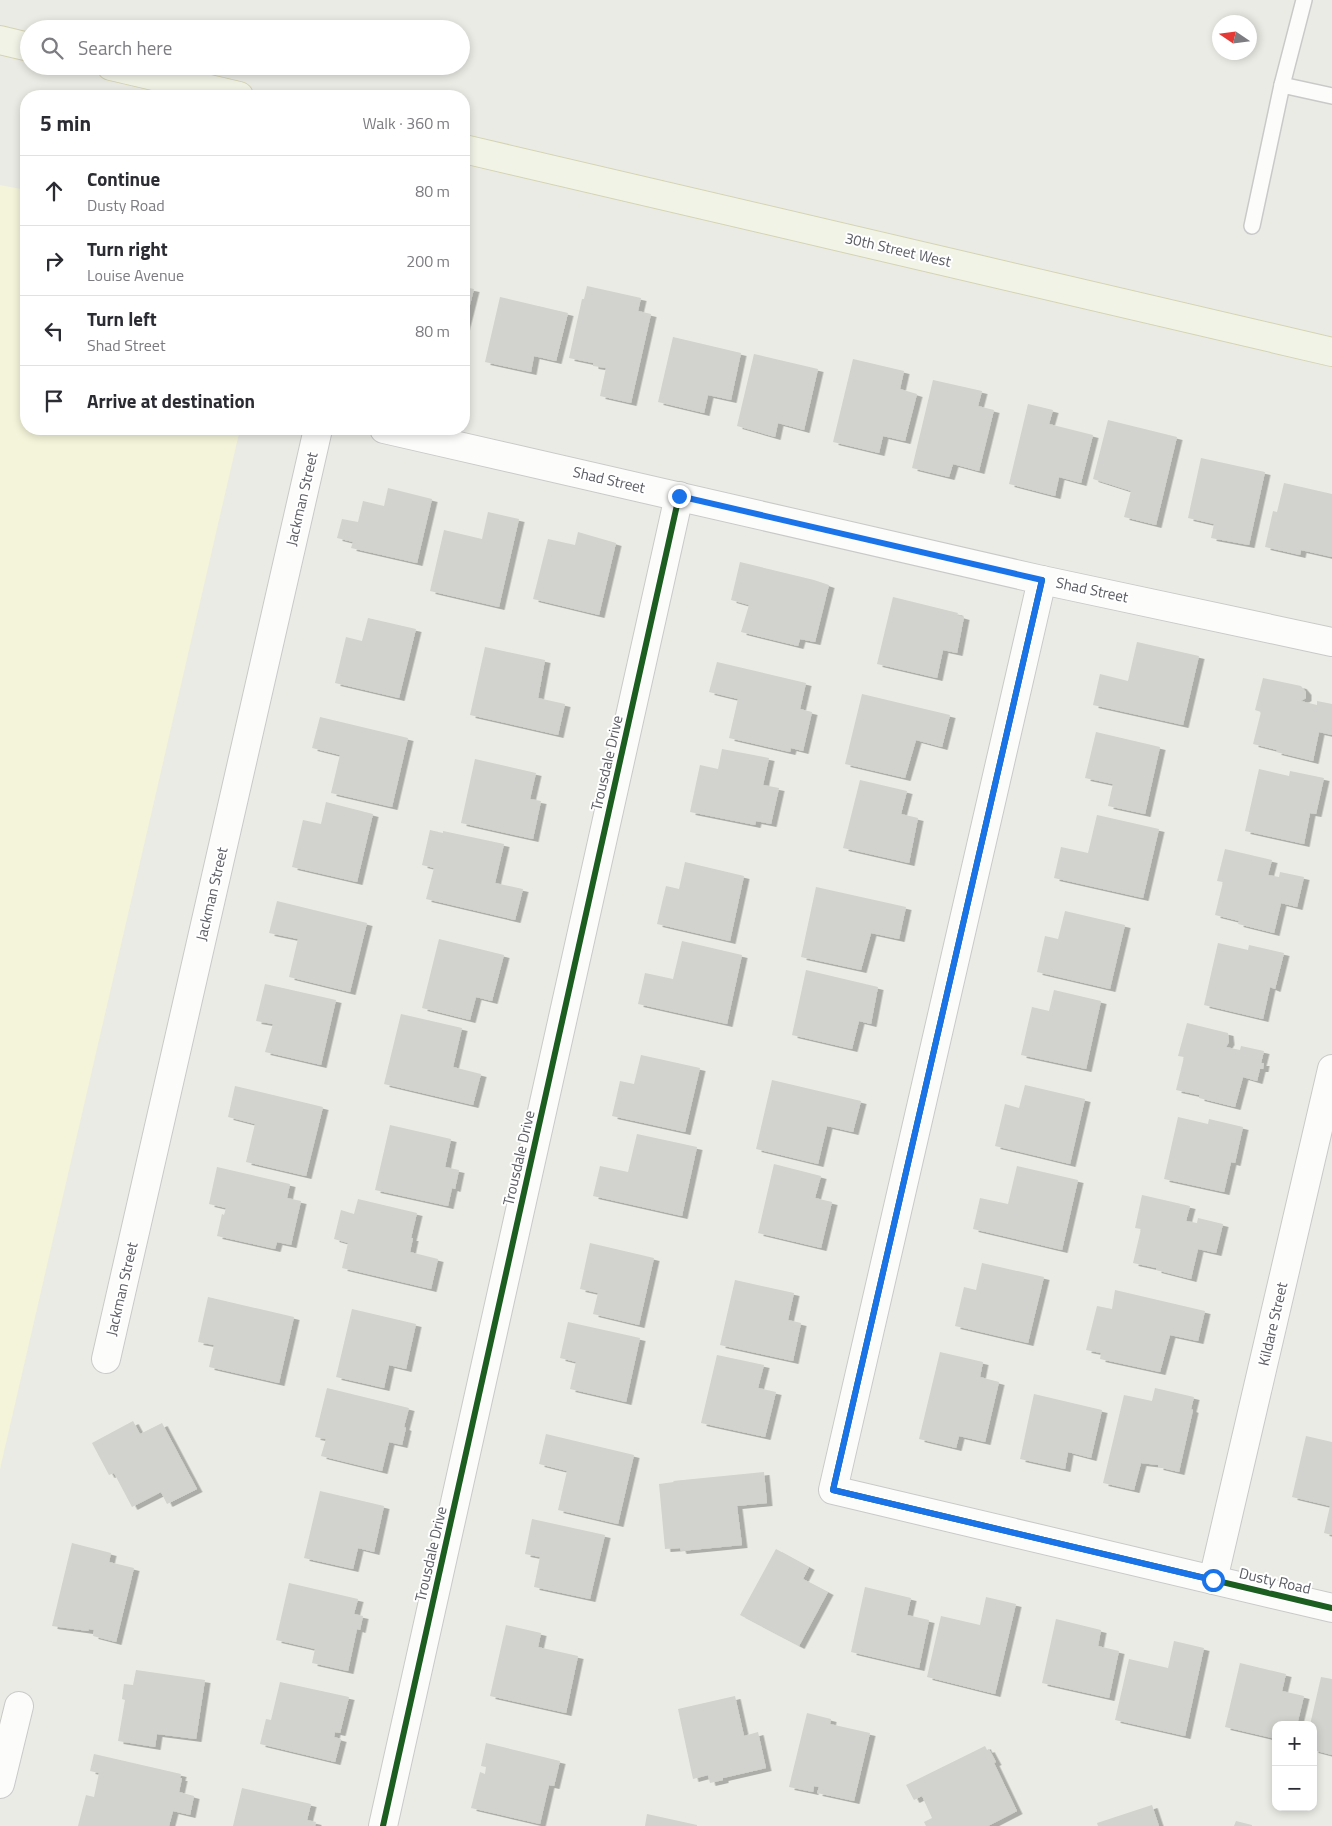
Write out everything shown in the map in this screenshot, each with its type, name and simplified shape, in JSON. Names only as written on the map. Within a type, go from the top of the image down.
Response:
[{"type":"main road","points":[[0,40],[20,45]]},
{"type":"main road","points":[[150,75],[214,90]]},
{"type":"main road","name":"30th Street West","points":[[470,150],[1332,352]]},
{"type":"street","name":"Jackman Street","points":[[106,1359],[317,435]]},
{"type":"street","name":"Shad Street","points":[[410,435],[1042,580],[1332,642]]},
{"type":"street","name":"Trousdale Drive","points":[[383,1826],[679,496]]},
{"type":"street","name":"Dusty Road","points":[[1042,580],[833,1490],[1332,1608]]},
{"type":"street","name":"Kildare Street","points":[[1213,1580],[1332,1069]]},
{"type":"street","points":[[0,1784],[19,1706]]},
{"type":"lane","points":[[1252,226],[1282,85],[1304,0]]},
{"type":"lane","points":[[1282,85],[1332,96]]},
{"type":"sand","points":[[0,185],[20,189],[20,435],[239,435],[0,1469]]},
{"type":"building","points":[[587,286],[641,298],[638,311],[651,314],[631,403],[600,396],[606,368],[569,358],[582,299],[584,299]]},
{"type":"building","points":[[470,288],[474,289],[470,305]]},
{"type":"building","points":[[500,297],[568,313],[556,361],[534,356],[531,372],[485,362]]},
{"type":"building","points":[[673,337],[741,353],[731,400],[708,395],[704,413],[658,402]]},
{"type":"building","points":[[754,354],[818,369],[804,430],[778,423],[775,437],[737,426]]},
{"type":"building","points":[[853,359],[904,371],[900,389],[917,394],[905,441],[883,436],[879,453],[833,442]]},
{"type":"building","points":[[933,380],[982,391],[978,406],[994,410],[979,471],[953,464],[949,477],[912,468]]},
{"type":"building","points":[[1028,404],[1053,410],[1049,424],[1093,435],[1081,483],[1059,477],[1055,496],[1009,484]]},
{"type":"building","points":[[1108,420],[1177,437],[1156,525],[1124,517],[1131,491],[1093,479]]},
{"type":"building","points":[[1201,458],[1265,472],[1249,545],[1211,538],[1214,524],[1188,518]]},
{"type":"building","points":[[1284,483],[1332,494],[1332,557],[1301,550],[1300,555],[1265,547],[1273,511],[1277,512]]},
{"type":"building","points":[[388,488],[432,499],[417,563],[351,548],[353,542],[337,538],[342,519],[358,522],[363,501],[384,506]]},
{"type":"building","points":[[488,512],[519,519],[499,607],[430,591],[444,530],[482,539]]},
{"type":"building","points":[[578,532],[616,543],[599,615],[533,599],[548,539],[575,545]]},
{"type":"building","points":[[740,562],[829,585],[815,642],[800,639],[798,646],[741,632],[749,605],[731,600]]},
{"type":"building","points":[[893,597],[958,613],[957,615],[964,617],[957,653],[943,650],[937,678],[877,664]]},
{"type":"building","points":[[368,618],[416,629],[399,698],[335,683],[346,637],[362,641]]},
{"type":"building","points":[[1137,642],[1199,656],[1183,725],[1093,705],[1100,674],[1128,681]]},
{"type":"building","points":[[485,647],[545,660],[538,698],[565,704],[558,735],[470,715]]},
{"type":"building","points":[[717,662],[806,683],[800,709],[812,712],[803,751],[791,748],[790,752],[729,738],[738,699],[709,692]]},
{"type":"building","points":[[1263,678],[1301,686],[1306,692],[1306,698],[1301,701],[1317,705],[1317,701],[1332,704],[1332,735],[1319,732],[1313,761],[1253,744],[1261,712],[1255,710]]},
{"type":"building","points":[[862,694],[950,715],[942,747],[916,740],[905,778],[845,764]]},
{"type":"building","points":[[320,717],[408,738],[392,807],[331,793],[340,755],[312,748]]},
{"type":"building","points":[[1096,732],[1160,747],[1145,814],[1108,806],[1113,784],[1085,778]]},
{"type":"building","points":[[722,749],[769,758],[763,785],[779,788],[771,824],[756,821],[755,825],[690,812],[700,765],[718,769]]},
{"type":"building","points":[[475,759],[536,773],[530,799],[541,801],[533,839],[461,823]]},
{"type":"building","points":[[1259,769],[1289,776],[1290,771],[1324,778],[1316,814],[1310,813],[1304,844],[1245,831]]},
{"type":"building","points":[[860,780],[907,791],[901,814],[918,818],[909,863],[843,848]]},
{"type":"building","points":[[326,802],[373,814],[357,882],[292,867],[303,820],[321,824]]},
{"type":"building","points":[[1097,815],[1159,829],[1143,898],[1054,878],[1061,847],[1088,853]]},
{"type":"building","points":[[430,830],[504,844],[495,883],[523,889],[515,920],[426,899],[434,868],[422,865]]},
{"type":"building","points":[[1225,849],[1272,860],[1268,875],[1279,877],[1280,872],[1304,877],[1297,907],[1281,903],[1274,933],[1238,924],[1239,921],[1215,915],[1223,882],[1217,881]]},
{"type":"building","points":[[685,862],[744,876],[730,941],[657,924],[666,886],[679,889]]},
{"type":"building","points":[[816,887],[906,907],[899,939],[871,933],[861,970],[801,957]]},
{"type":"building","points":[[277,901],[367,923],[350,992],[289,977],[298,939],[269,933]]},
{"type":"building","points":[[1065,911],[1125,925],[1110,989],[1037,972],[1045,936],[1058,939]]},
{"type":"building","points":[[439,939],[504,955],[492,1001],[476,997],[470,1020],[422,1008]]},
{"type":"building","points":[[682,941],[742,955],[727,1024],[638,1004],[645,973],[673,979]]},
{"type":"building","points":[[1218,943],[1248,950],[1249,945],[1284,953],[1275,989],[1270,987],[1263,1019],[1204,1005]]},
{"type":"building","points":[[806,970],[878,987],[871,1024],[859,1021],[852,1049],[792,1035]]},
{"type":"building","points":[[265,984],[336,1000],[321,1065],[265,1052],[273,1024],[256,1021]]},
{"type":"building","points":[[1054,990],[1101,1001],[1086,1069],[1021,1055],[1032,1007],[1049,1011]]},
{"type":"building","points":[[401,1014],[462,1028],[453,1067],[481,1074],[473,1105],[384,1084]]},
{"type":"building","points":[[1187,1023],[1228,1033],[1229,1042],[1226,1047],[1240,1050],[1241,1046],[1264,1051],[1261,1063],[1264,1063],[1263,1069],[1260,1069],[1257,1081],[1243,1077],[1235,1107],[1199,1098],[1199,1095],[1176,1090],[1184,1057],[1178,1056]]},
{"type":"building","points":[[641,1055],[700,1068],[685,1132],[612,1116],[620,1081],[634,1084]]},
{"type":"building","points":[[772,1080],[861,1101],[853,1132],[827,1126],[818,1164],[756,1149]]},
{"type":"building","points":[[1025,1085],[1085,1099],[1070,1164],[995,1146],[1005,1104],[1019,1108]]},
{"type":"building","points":[[235,1086],[323,1107],[306,1176],[246,1162],[255,1124],[228,1117]]},
{"type":"building","points":[[1178,1117],[1208,1124],[1209,1119],[1243,1127],[1235,1163],[1231,1162],[1224,1192],[1164,1179]]},
{"type":"building","points":[[390,1125],[451,1139],[445,1167],[459,1170],[455,1189],[452,1188],[448,1206],[375,1190]]},
{"type":"building","points":[[637,1134],[697,1147],[682,1216],[593,1196],[600,1166],[628,1172]]},
{"type":"building","points":[[774,1164],[821,1176],[815,1198],[832,1202],[821,1248],[758,1233]]},
{"type":"building","points":[[1017,1166],[1078,1180],[1062,1250],[973,1229],[980,1198],[1008,1204]]},
{"type":"building","points":[[217,1167],[290,1184],[287,1198],[301,1201],[291,1245],[277,1242],[275,1249],[217,1236],[222,1214],[224,1215],[226,1208],[209,1204]]},
{"type":"building","points":[[1142,1195],[1190,1206],[1186,1221],[1197,1223],[1198,1218],[1223,1224],[1216,1253],[1198,1249],[1191,1279],[1133,1263],[1141,1229],[1135,1228]]},
{"type":"building","points":[[358,1199],[417,1213],[410,1252],[438,1259],[431,1289],[342,1268],[348,1243],[334,1239],[341,1210],[354,1214]]},
{"type":"building","points":[[590,1243],[654,1258],[639,1325],[593,1314],[598,1293],[580,1289]]},
{"type":"building","points":[[982,1263],[1044,1277],[1028,1343],[955,1326],[964,1287],[976,1290]]},
{"type":"building","points":[[735,1280],[794,1293],[788,1320],[801,1323],[793,1361],[720,1345]]},
{"type":"building","points":[[1115,1290],[1205,1311],[1198,1341],[1170,1335],[1160,1372],[1100,1359],[1101,1353],[1086,1350],[1097,1306],[1112,1309]]},
{"type":"building","points":[[208,1297],[294,1317],[279,1383],[209,1367],[214,1345],[198,1342]]},
{"type":"building","points":[[352,1309],[416,1324],[406,1369],[389,1365],[384,1388],[336,1377]]},
{"type":"building","points":[[568,1322],[640,1338],[626,1402],[570,1389],[576,1362],[560,1358]]},
{"type":"building","points":[[940,1352],[983,1362],[980,1377],[999,1382],[985,1442],[959,1436],[956,1448],[919,1439]]},
{"type":"building","points":[[717,1355],[764,1365],[758,1388],[776,1392],[765,1437],[701,1423]]},
{"type":"building","points":[[327,1388],[409,1408],[402,1445],[389,1442],[382,1471],[321,1456],[326,1439],[315,1437]]},
{"type":"building","points":[[1155,1388],[1194,1397],[1191,1409],[1193,1410],[1179,1472],[1158,1467],[1158,1465],[1141,1463],[1134,1490],[1103,1483],[1124,1395],[1152,1401]]},
{"type":"building","points":[[1034,1394],[1102,1410],[1091,1458],[1068,1452],[1065,1469],[1020,1459]]},
{"type":"building","points":[[133,1421],[140,1434],[162,1423],[197,1489],[167,1504],[161,1492],[132,1507],[114,1473],[109,1475],[92,1443]]},
{"type":"building","points":[[546,1434],[634,1455],[618,1524],[558,1510],[567,1471],[539,1464]]},
{"type":"building","points":[[1306,1436],[1332,1442],[1332,1535],[1324,1533],[1330,1506],[1292,1497]]},
{"type":"building","points":[[764,1472],[767,1503],[737,1506],[742,1545],[681,1551],[680,1548],[665,1549],[659,1484]]},
{"type":"building","points":[[320,1491],[384,1506],[374,1552],[358,1548],[353,1569],[304,1558]]},
{"type":"building","points":[[532,1519],[605,1535],[590,1599],[534,1587],[540,1557],[525,1554]]},
{"type":"building","points":[[72,1543],[111,1553],[109,1562],[134,1568],[116,1642],[93,1636],[94,1630],[89,1629],[88,1631],[52,1626]]},
{"type":"building","points":[[776,1549],[809,1567],[803,1579],[828,1592],[799,1646],[740,1615]]},
{"type":"building","points":[[289,1583],[358,1599],[354,1614],[363,1616],[360,1630],[357,1629],[348,1671],[312,1663],[315,1649],[276,1640]]},
{"type":"building","points":[[865,1587],[911,1598],[907,1615],[929,1620],[919,1668],[851,1652]]},
{"type":"building","points":[[986,1597],[1016,1604],[995,1694],[927,1677],[941,1616],[980,1625]]},
{"type":"building","points":[[1056,1619],[1101,1630],[1098,1646],[1119,1651],[1109,1698],[1042,1683]]},
{"type":"building","points":[[506,1625],[541,1633],[538,1647],[578,1656],[566,1713],[490,1696]]},
{"type":"building","points":[[1174,1641],[1204,1648],[1185,1736],[1115,1720],[1129,1659],[1168,1668]]},
{"type":"building","points":[[1240,1663],[1286,1674],[1282,1691],[1304,1696],[1298,1721],[1272,1721],[1272,1738],[1225,1727]]},
{"type":"building","points":[[136,1670],[205,1680],[196,1739],[157,1734],[155,1747],[118,1741],[125,1700],[122,1699],[124,1684],[133,1685]]},
{"type":"building","points":[[1321,1677],[1332,1679],[1332,1755],[1317,1751],[1317,1721],[1311,1721]]},
{"type":"building","points":[[280,1682],[349,1697],[340,1733],[335,1732],[334,1737],[341,1739],[335,1762],[260,1744],[266,1719],[271,1720]]},
{"type":"building","points":[[735,1696],[744,1736],[758,1732],[766,1768],[710,1783],[708,1775],[693,1779],[678,1709]]},
{"type":"building","points":[[807,1713],[831,1719],[830,1724],[870,1733],[854,1801],[817,1793],[819,1787],[814,1786],[813,1792],[789,1787]]},
{"type":"building","points":[[486,1743],[560,1761],[554,1786],[549,1785],[540,1824],[471,1808],[480,1772],[485,1774],[486,1767],[481,1766]]},
{"type":"building","points":[[985,1746],[987,1750],[989,1749],[996,1762],[994,1763],[1017,1811],[988,1826],[926,1826],[924,1822],[932,1818],[922,1796],[914,1800],[906,1785]]},
{"type":"building","points":[[94,1754],[181,1774],[179,1792],[194,1796],[190,1815],[173,1811],[169,1826],[78,1826],[86,1795],[94,1797],[99,1773],[90,1771]]},
{"type":"building","points":[[242,1788],[311,1804],[307,1820],[316,1822],[315,1826],[233,1826]]},
{"type":"building","points":[[1152,1805],[1159,1826],[1098,1826],[1097,1823]]},
{"type":"building","points":[[647,1814],[697,1825],[697,1826],[645,1826]]},
{"type":"building","points":[[1236,1821],[1252,1825],[1252,1826],[1234,1826]]},
{"type":"cycle path","points":[[383,1826],[679,496]]},
{"type":"cycle path","points":[[1042,580],[833,1490],[1332,1608]]},
{"type":"route","points":[[679,496],[1042,580],[833,1490],[1213,1580]]}]
